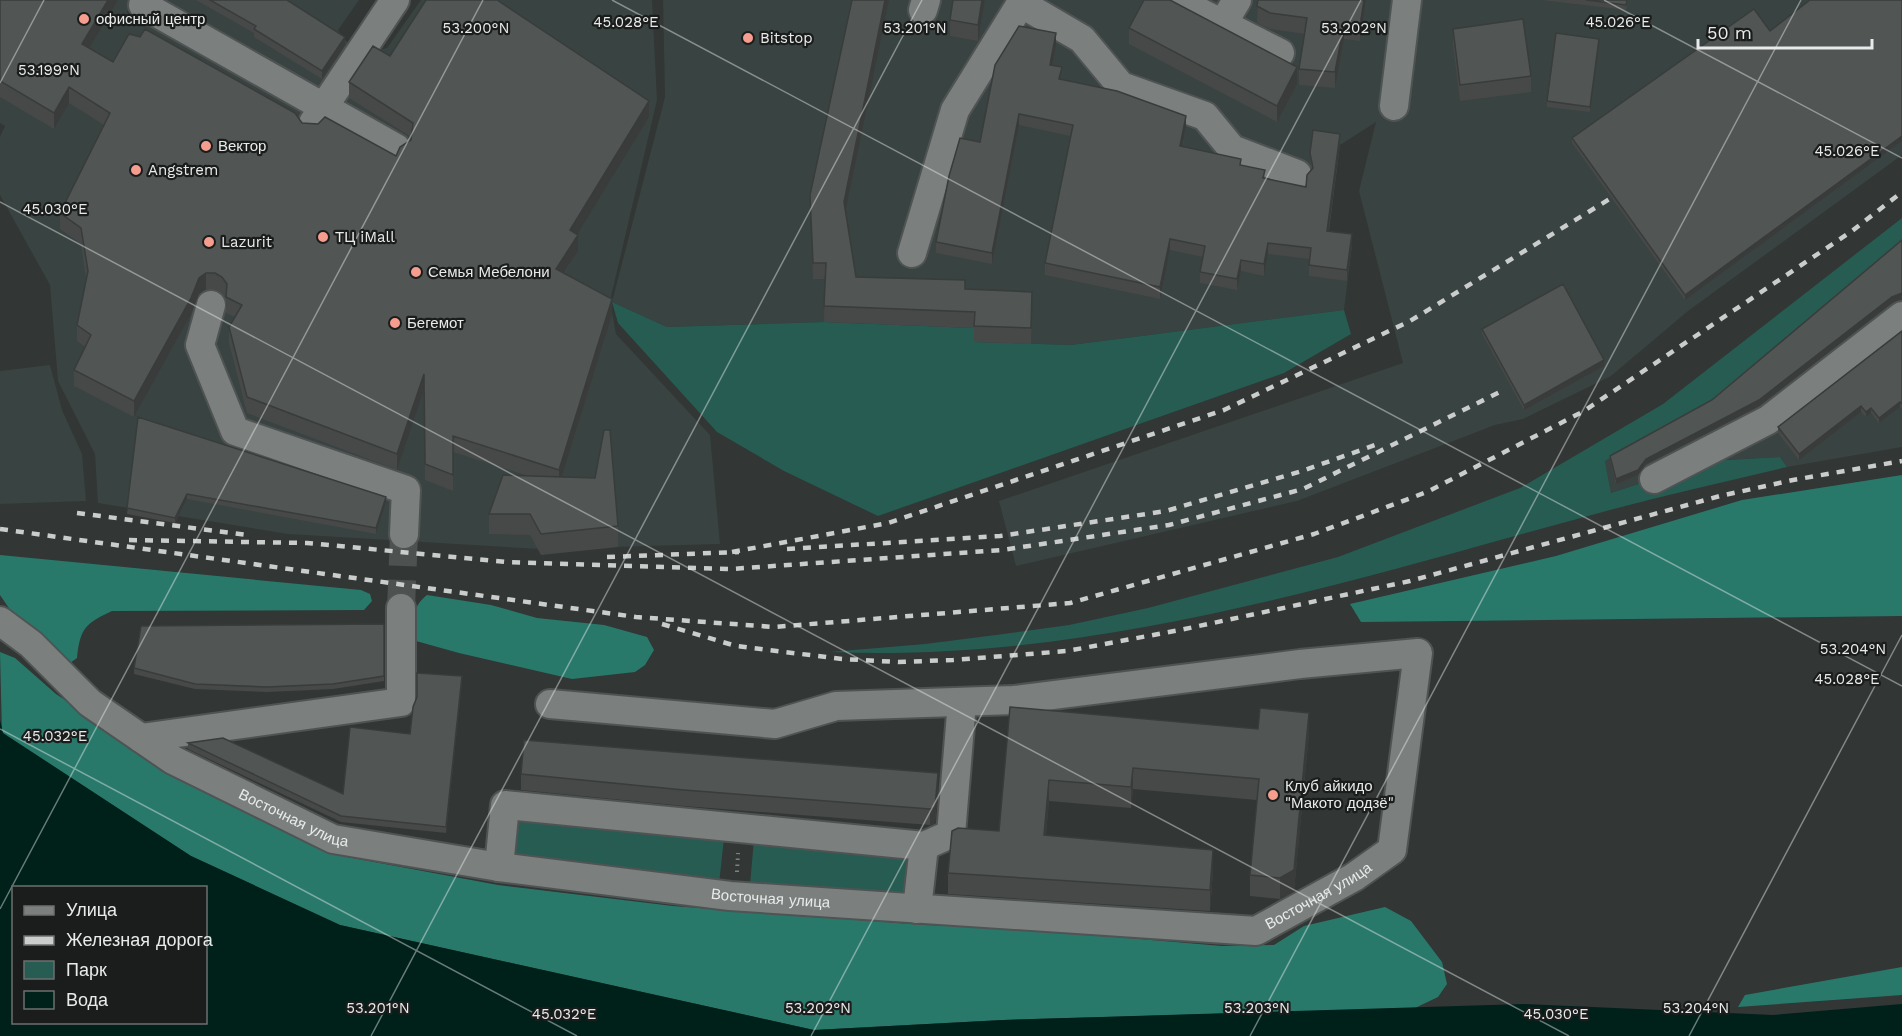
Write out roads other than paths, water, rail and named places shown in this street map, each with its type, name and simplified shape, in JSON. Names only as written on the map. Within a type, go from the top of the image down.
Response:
[{"type":"street","points":[[318,116],[394,0]]},
{"type":"street","points":[[1176,0],[1280,53]]},
{"type":"street","points":[[1222,25],[1237,0]]},
{"type":"street","points":[[1394,106],[1407,0]]},
{"type":"street","points":[[912,253],[956,110],[1022,2],[1082,39],[1121,86],[1205,116],[1232,149],[1297,174]]},
{"type":"street","points":[[143,5],[318,116],[396,148]]},
{"type":"street","points":[[211,305],[200,345],[235,431],[406,490],[404,534]]},
{"type":"street","points":[[1654,479],[1768,420],[1902,316]]},
{"type":"street","points":[[141,738],[401,702],[401,608]]},
{"type":"street","name":"Восточная улица","points":[[0,621],[31,644],[90,703],[173,760],[333,839],[499,867],[735,896],[1256,931],[1354,877],[1392,850],[1418,652],[1300,664],[1014,700],[962,702]]},
{"type":"street","points":[[499,867],[505,805],[924,846],[951,834],[962,702],[836,706],[775,724],[550,704]]},
{"type":"street","points":[[917,909],[924,846]]},
{"type":"water","points":[[0,720],[3,733],[191,856],[340,925],[814,1030],[1003,1020],[1524,1004],[1773,1015],[1902,1004],[1902,1036],[0,1036]]},
{"type":"tunnel","points":[[401,608],[404,534]]},
{"type":"railway","points":[[732,552],[888,523],[1224,410],[1410,321],[1626,189]]},
{"type":"railway","points":[[0,529],[636,617],[774,627],[1070,603],[1314,534],[1427,492],[1584,411],[1852,231],[1902,192]]},
{"type":"railway","points":[[129,540],[307,543],[507,562],[731,569],[1002,550],[1169,525],[1303,489],[1504,390]]},
{"type":"railway","points":[[787,549],[1000,536],[1166,511],[1302,471],[1378,444]]},
{"type":"railway","points":[[662,624],[736,646],[842,659],[898,662],[1067,651],[1180,630],[1410,581],[1720,496],[1793,480],[1902,461]]},
{"type":"railway","points":[[77,513],[247,535]]},
{"type":"railway","points":[[607,557],[739,552]]},
{"type":"place","name":"офисный центр","points":[[84,19]]},
{"type":"place","name":"Bitstop","points":[[748,38]]},
{"type":"place","name":"Вектор","points":[[206,146]]},
{"type":"place","name":"Angstrem","points":[[136,170]]},
{"type":"place","name":"ТЦ iMall","points":[[323,237]]},
{"type":"place","name":"Lazurit","points":[[209,242]]},
{"type":"place","name":"Семья Мебелони","points":[[416,272]]},
{"type":"place","name":"Бегемот","points":[[395,323]]},
{"type":"place","name":"Клуб айкидо \"Макото додзё\"","points":[[1273,795]]}]
